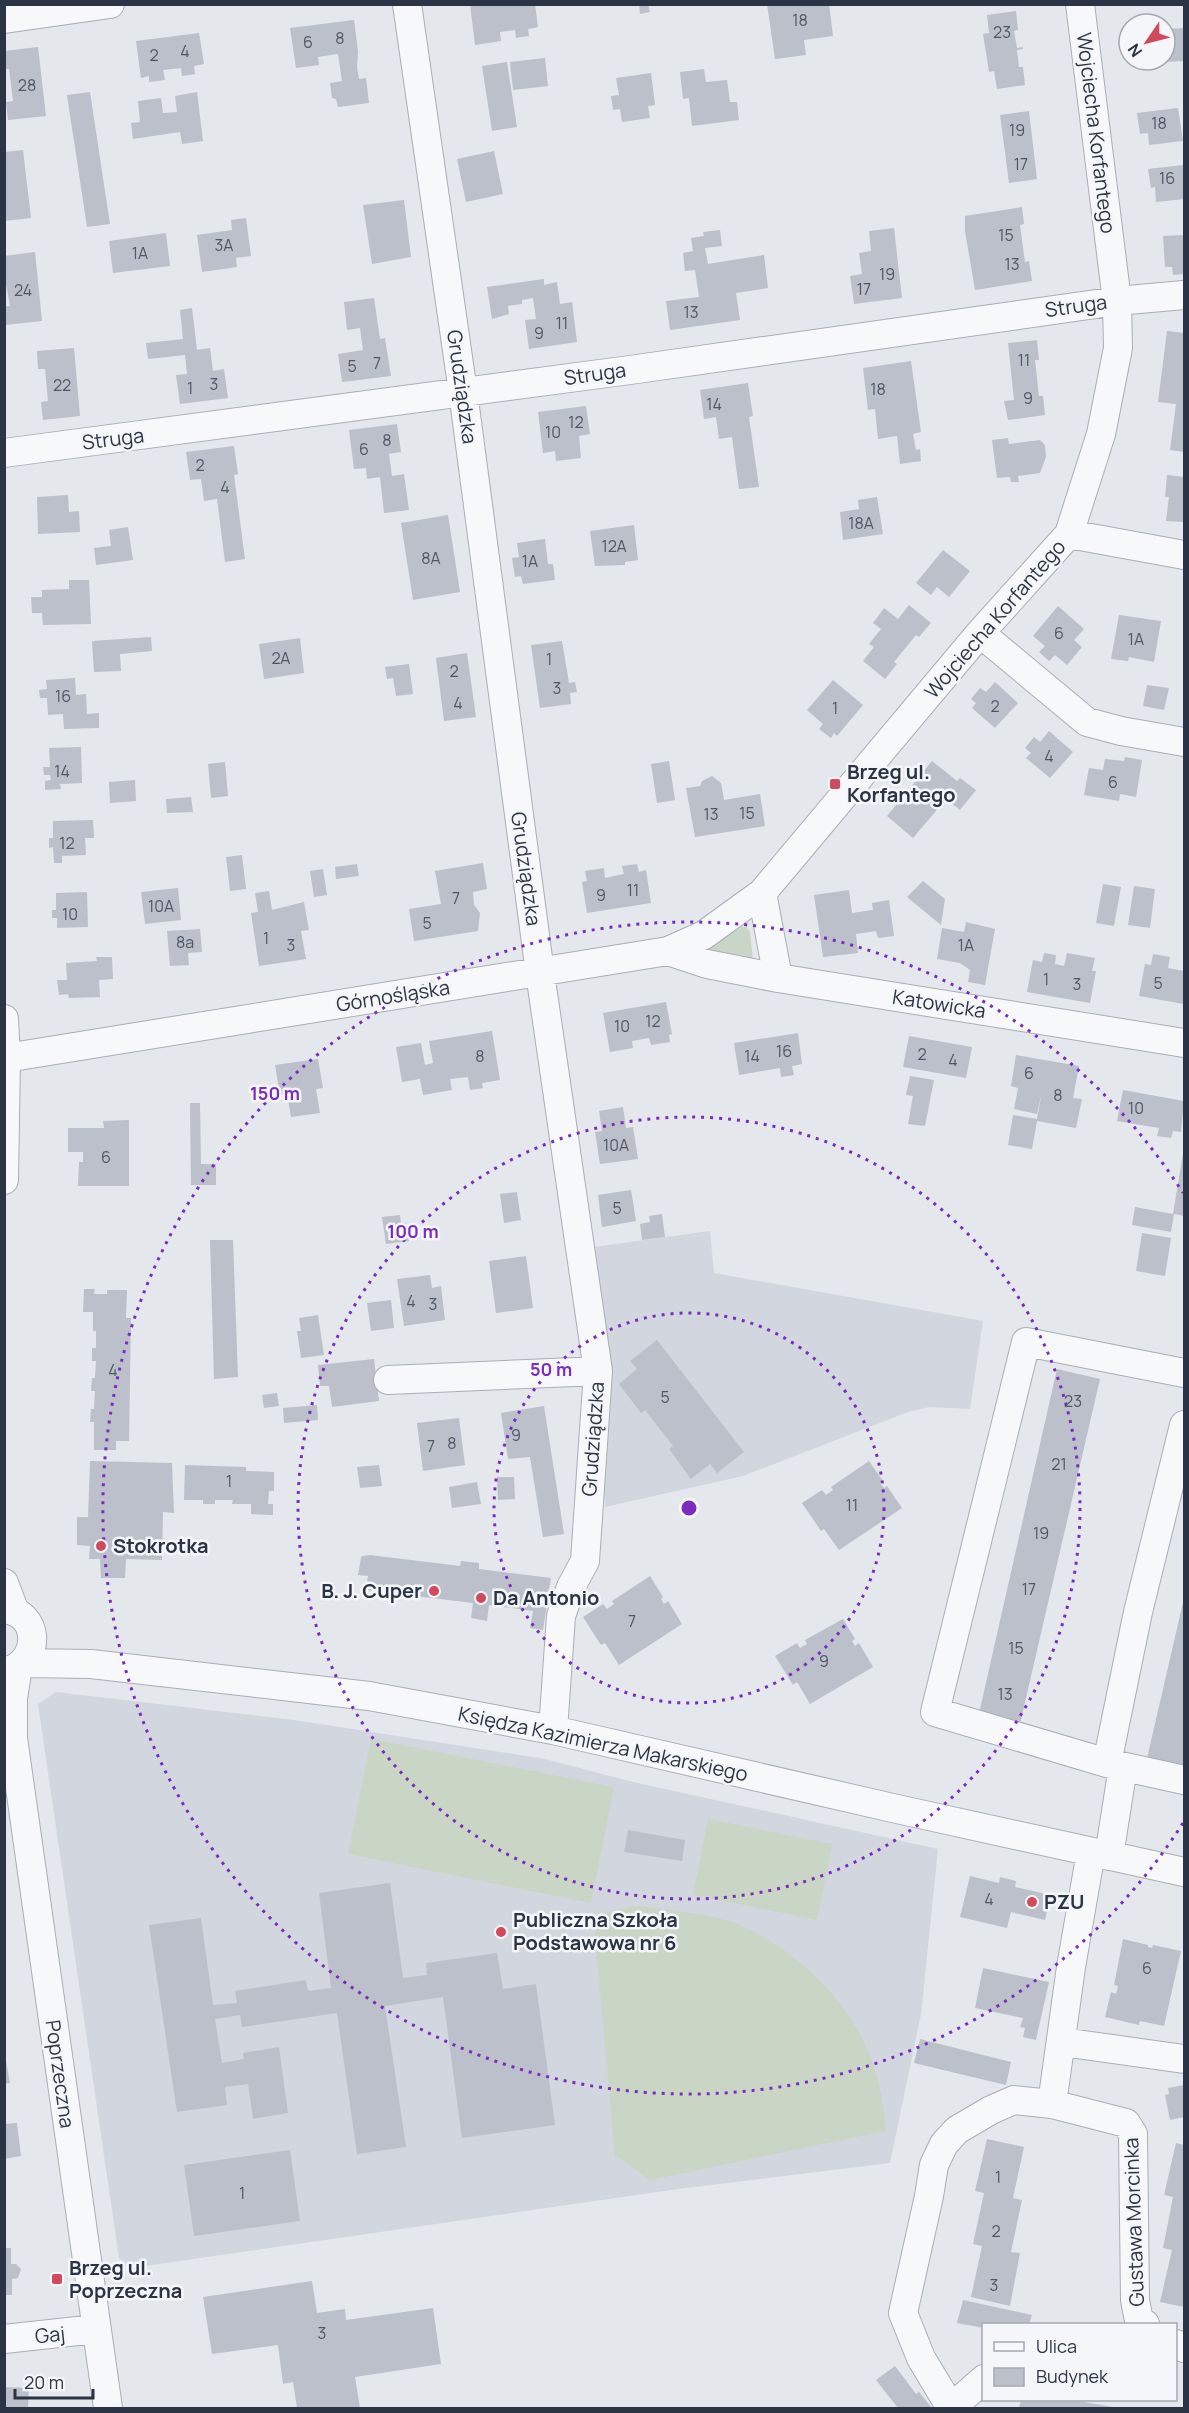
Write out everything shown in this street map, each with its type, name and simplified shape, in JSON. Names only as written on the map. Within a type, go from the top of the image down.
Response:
[{"type":"street","points":[[4,19],[110,4]]},
{"type":"street","name":"Grudziądzka","points":[[407,4],[463,392],[540,973],[598,1371],[585,1561],[571,1587],[561,1616],[553,1730]]},
{"type":"street","name":"Wojciecha Korfantego","points":[[668,951],[704,935],[762,893],[980,633],[1069,534],[1101,434],[1118,348],[1117,301],[1080,4]]},
{"type":"street","name":"Struga","points":[[4,453],[1117,301],[1185,295]]},
{"type":"street","points":[[1069,534],[1185,555]]},
{"type":"street","points":[[980,633],[1088,722],[1121,731],[1185,742]]},
{"type":"street","points":[[762,893],[778,978]]},
{"type":"street","name":"Górnośląska","points":[[6,1058],[668,951],[707,964],[778,978]]},
{"type":"street","name":"Katowicka","points":[[778,978],[1185,1043]]},
{"type":"street","points":[[4,1019],[6,1058],[4,1180]]},
{"type":"street","points":[[1185,1373],[1026,1342],[935,1712],[1115,1765],[1185,1780]]},
{"type":"street","points":[[388,1380],[598,1371]]},
{"type":"street","points":[[1052,2104],[1071,1967],[1100,1854],[1138,1612],[1185,1425]]},
{"type":"street","points":[[4,1583],[10,1610],[30,1625],[20,1660]]},
{"type":"street","name":"Księdza Kazimierza Makarskiego","points":[[20,1660],[91,1664],[369,1696],[553,1730],[1185,1872]]},
{"type":"street","name":"Poprzeczna","points":[[20,1660],[13,1698],[13,1738],[108,2409]]},
{"type":"street","name":"Poprzeczna","points":[[4,1710],[13,1738]]},
{"type":"street","points":[[1062,2042],[1185,2059]]},
{"type":"street","name":"Gustawa Morcinka","points":[[951,2408],[921,2358],[903,2313],[934,2165],[944,2144],[957,2130],[991,2110],[1014,2100],[1052,2104],[1126,2123],[1133,2134],[1135,2300],[1142,2323]]},
{"type":"street","name":"Gaj","points":[[4,2339],[96,2329]]},
{"type":"street","points":[[951,2408],[982,2381]]},
{"type":"shaded area","points":[[710,1231],[714,1273],[983,1321],[970,1409],[929,1407],[908,1412],[743,1476],[605,1507],[594,1247]]},
{"type":"shaded area","name":"Publiczna Szkoła Podstawowa nr 6","points":[[56,1692],[294,1720],[545,1759],[633,1782],[938,1849],[921,2014],[890,2163],[678,2189],[131,2268],[119,2258],[38,1704]]},
{"type":"green space","points":[[746,927],[750,932],[753,960],[708,956],[706,947]]},
{"type":"green space","points":[[371,1739],[614,1787],[591,1903],[348,1854]]},
{"type":"green space","points":[[708,1819],[832,1844],[817,1920],[693,1895]]},
{"type":"green space","points":[[636,1906],[729,1921],[763,1937],[805,1967],[841,2005],[867,2049],[880,2087],[886,2131],[650,2180],[615,2155],[593,1916]]},
{"type":"building","points":[[470,4],[535,4],[538,27],[528,29],[529,36],[516,38],[515,30],[500,32],[501,41],[475,45]]},
{"type":"building","points":[[639,4],[648,4],[650,12],[640,14]]},
{"type":"building","points":[[767,4],[829,4],[833,36],[804,40],[806,55],[775,59]]},
{"type":"building","points":[[1016,11],[1018,30],[1014,31],[1017,48],[1023,47],[1017,50],[1019,67],[1023,67],[1025,85],[997,89],[994,71],[989,72],[983,34],[989,33],[987,15]]},
{"type":"building","points":[[354,20],[359,79],[366,78],[369,103],[338,107],[336,99],[332,98],[330,83],[342,81],[338,54],[318,57],[319,65],[296,68],[290,28]]},
{"type":"building","points":[[1177,28],[1184,28],[1184,61],[1177,61]]},
{"type":"building","points":[[199,33],[204,64],[194,66],[195,74],[182,76],[181,68],[163,70],[165,80],[149,82],[149,76],[141,78],[136,41]]},
{"type":"building","points":[[38,47],[46,116],[8,120],[6,102],[13,101],[9,69],[4,69],[4,51]]},
{"type":"building","points":[[545,58],[548,86],[513,90],[510,62]]},
{"type":"building","points":[[507,62],[517,127],[492,131],[482,66]]},
{"type":"building","points":[[704,69],[706,82],[727,80],[730,102],[737,102],[739,120],[692,126],[689,98],[683,99],[680,72]]},
{"type":"building","points":[[651,73],[655,105],[648,106],[650,118],[622,122],[620,109],[613,110],[611,96],[619,95],[616,78]]},
{"type":"building","points":[[90,92],[110,224],[87,227],[67,95]]},
{"type":"building","points":[[197,92],[203,141],[182,144],[180,132],[133,139],[131,123],[140,122],[138,101],[161,98],[163,113],[177,112],[175,96]]},
{"type":"building","points":[[1178,108],[1183,141],[1149,145],[1148,133],[1140,134],[1137,113]]},
{"type":"building","points":[[1029,111],[1037,179],[1009,183],[1000,115]]},
{"type":"building","points":[[23,150],[31,218],[4,221],[4,152]]},
{"type":"building","points":[[494,151],[503,194],[466,202],[457,159]]},
{"type":"building","points":[[1184,165],[1184,199],[1156,202],[1155,187],[1151,188],[1148,169]]},
{"type":"building","points":[[404,200],[411,257],[372,264],[363,205]]},
{"type":"building","points":[[1022,207],[1024,224],[1020,225],[1025,262],[1029,261],[1032,281],[975,290],[965,231],[965,216]]},
{"type":"building","points":[[246,218],[251,256],[236,258],[237,267],[202,272],[197,235],[232,230],[231,220]]},
{"type":"building","points":[[894,228],[902,298],[854,304],[850,276],[862,274],[859,253],[871,251],[869,231]]},
{"type":"building","points":[[720,230],[722,246],[705,248],[708,264],[764,255],[768,288],[736,293],[740,320],[670,330],[666,301],[699,297],[695,270],[685,271],[683,253],[693,251],[691,238],[704,236],[703,232]]},
{"type":"building","points":[[166,233],[170,266],[113,273],[109,241]]},
{"type":"building","points":[[1184,235],[1184,274],[1173,275],[1172,267],[1165,267],[1163,236]]},
{"type":"building","points":[[35,252],[42,321],[5,325],[4,306],[10,306],[4,274],[4,256]]},
{"type":"building","points":[[544,279],[544,285],[557,282],[560,304],[572,302],[577,342],[529,349],[525,320],[536,319],[533,298],[522,300],[522,304],[508,306],[509,314],[492,319],[487,287]]},
{"type":"building","points":[[374,298],[380,339],[385,338],[391,376],[342,382],[338,354],[363,350],[360,328],[347,330],[344,302]]},
{"type":"building","points":[[192,308],[197,350],[210,348],[213,371],[224,369],[228,398],[180,404],[176,375],[187,374],[185,355],[148,359],[146,343],[183,339],[180,310]]},
{"type":"building","points":[[1167,331],[1184,333],[1184,452],[1170,450],[1176,404],[1158,402]]},
{"type":"building","points":[[1037,340],[1039,360],[1035,360],[1039,396],[1043,396],[1045,415],[1008,420],[1004,401],[1014,400],[1008,343]]},
{"type":"building","points":[[74,348],[80,416],[43,420],[41,402],[48,401],[45,369],[38,369],[37,351]]},
{"type":"building","points":[[911,361],[921,432],[913,434],[916,450],[920,449],[921,461],[900,464],[897,436],[878,439],[875,409],[868,410],[863,368]]},
{"type":"building","points":[[748,383],[753,416],[749,417],[759,487],[739,489],[732,437],[719,439],[716,417],[704,419],[700,390]]},
{"type":"building","points":[[586,406],[590,434],[579,436],[581,458],[556,461],[555,451],[543,453],[538,412]]},
{"type":"building","points":[[397,424],[401,452],[389,454],[392,476],[404,474],[409,510],[384,513],[380,477],[367,479],[366,468],[354,469],[349,430]]},
{"type":"building","points":[[1008,438],[1009,444],[1040,440],[1045,445],[1046,457],[1040,473],[1018,476],[1019,482],[1011,482],[1010,477],[997,478],[992,440]]},
{"type":"building","points":[[234,446],[238,474],[234,475],[245,559],[225,562],[217,499],[204,501],[201,479],[190,480],[186,452]]},
{"type":"building","points":[[1167,475],[1184,477],[1184,522],[1166,521],[1169,497],[1165,497]]},
{"type":"building","points":[[68,495],[69,512],[79,511],[80,532],[38,534],[37,497]]},
{"type":"building","points":[[877,497],[883,534],[843,540],[840,512],[859,509],[858,500]]},
{"type":"building","points":[[448,515],[460,592],[413,600],[401,523]]},
{"type":"building","points":[[634,525],[638,560],[625,562],[625,565],[595,566],[590,531]]},
{"type":"building","points":[[128,527],[133,560],[96,565],[94,548],[111,546],[109,530]]},
{"type":"building","points":[[545,539],[548,564],[553,564],[555,580],[523,584],[521,576],[515,577],[512,558],[519,557],[517,543]]},
{"type":"building","points":[[943,550],[970,571],[949,597],[937,587],[931,595],[916,583]]},
{"type":"building","points":[[69,580],[89,580],[91,624],[43,625],[42,613],[32,613],[31,597],[42,597],[42,590],[69,589]]},
{"type":"building","points":[[909,605],[931,623],[919,637],[916,635],[894,662],[897,664],[885,679],[863,661],[874,647],[869,644],[881,629],[873,623],[884,608],[898,619]]},
{"type":"building","points":[[1058,606],[1084,629],[1074,640],[1082,647],[1067,665],[1055,655],[1049,661],[1039,652],[1045,646],[1033,636]]},
{"type":"building","points":[[1119,615],[1161,621],[1154,662],[1129,657],[1128,661],[1111,659]]},
{"type":"building","points":[[151,637],[152,651],[120,654],[121,671],[94,672],[92,641]]},
{"type":"building","points":[[300,638],[304,673],[264,679],[259,644]]},
{"type":"building","points":[[562,641],[569,683],[575,682],[577,692],[570,693],[571,704],[540,708],[531,645]]},
{"type":"building","points":[[467,653],[476,717],[444,721],[436,658]]},
{"type":"building","points":[[409,664],[413,694],[396,696],[393,678],[387,679],[385,667]]},
{"type":"building","points":[[75,678],[76,695],[86,694],[87,714],[99,713],[99,728],[64,729],[63,714],[48,715],[47,698],[40,698],[39,690],[47,689],[46,680]]},
{"type":"building","points":[[833,680],[863,705],[837,736],[834,733],[831,738],[819,729],[823,724],[807,710]]},
{"type":"building","points":[[995,682],[1018,703],[995,728],[972,708],[976,703],[971,699],[980,688],[986,692]]},
{"type":"building","points":[[1147,685],[1169,688],[1164,710],[1143,706]]},
{"type":"building","points":[[1049,731],[1073,752],[1050,778],[1026,758],[1031,753],[1025,748],[1034,737],[1040,742]]},
{"type":"building","points":[[81,747],[82,783],[60,784],[61,789],[45,790],[45,781],[51,780],[50,775],[44,775],[43,767],[50,767],[49,748]]},
{"type":"building","points":[[1125,757],[1142,760],[1136,797],[1120,794],[1119,801],[1084,795],[1089,768],[1103,770],[1105,759],[1124,761]]},
{"type":"building","points":[[669,761],[675,800],[657,803],[651,764]]},
{"type":"building","points":[[932,761],[957,781],[960,778],[976,790],[960,810],[946,799],[913,838],[887,816]]},
{"type":"building","points":[[225,762],[228,796],[211,798],[208,764]]},
{"type":"building","points":[[712,776],[721,783],[724,800],[760,794],[765,826],[695,837],[686,788],[700,786],[702,781]]},
{"type":"building","points":[[135,780],[136,801],[110,803],[109,782]]},
{"type":"building","points":[[191,797],[193,812],[167,813],[166,799]]},
{"type":"building","points":[[93,820],[94,838],[85,838],[86,855],[62,856],[62,863],[54,863],[53,847],[49,848],[49,838],[53,838],[53,821]]},
{"type":"building","points":[[242,855],[246,889],[230,891],[226,857]]},
{"type":"building","points":[[483,863],[487,889],[473,892],[474,905],[480,913],[478,931],[414,941],[409,909],[441,904],[435,871]]},
{"type":"building","points":[[357,864],[359,876],[336,879],[335,867]]},
{"type":"building","points":[[637,864],[639,872],[646,870],[651,903],[587,913],[582,882],[587,881],[585,871],[604,868],[605,878],[624,874],[622,866]]},
{"type":"building","points":[[323,869],[327,895],[314,897],[310,871]]},
{"type":"building","points":[[923,881],[945,899],[941,925],[907,897]]},
{"type":"building","points":[[1103,884],[1121,887],[1114,926],[1096,923]]},
{"type":"building","points":[[1134,886],[1155,889],[1150,928],[1128,925]]},
{"type":"building","points":[[178,888],[181,920],[145,924],[141,892]]},
{"type":"building","points":[[849,890],[852,913],[873,910],[872,903],[889,900],[894,936],[878,938],[876,931],[856,934],[858,953],[823,957],[814,895]]},
{"type":"building","points":[[269,891],[272,910],[304,902],[309,930],[301,931],[306,959],[259,966],[251,913],[258,912],[255,893]]},
{"type":"building","points":[[87,892],[88,927],[57,928],[57,918],[52,918],[52,910],[56,910],[56,893]]},
{"type":"building","points":[[966,922],[995,929],[985,985],[968,982],[970,970],[960,963],[937,959],[942,928],[964,932]]},
{"type":"building","points":[[200,929],[202,952],[188,953],[189,965],[170,966],[167,931]]},
{"type":"building","points":[[1044,953],[1056,955],[1055,964],[1064,966],[1067,953],[1095,958],[1092,971],[1096,971],[1090,1003],[1027,992],[1033,960],[1042,962]]},
{"type":"building","points":[[1153,954],[1170,957],[1168,968],[1184,971],[1184,1004],[1139,996],[1145,964],[1151,965]]},
{"type":"building","points":[[96,957],[112,957],[113,979],[99,980],[100,997],[69,998],[68,994],[59,995],[57,980],[67,980],[66,963],[97,961]]},
{"type":"building","points":[[666,1002],[672,1034],[669,1035],[670,1042],[651,1045],[649,1038],[632,1041],[633,1048],[610,1052],[603,1013]]},
{"type":"building","points":[[492,1031],[500,1080],[482,1083],[483,1088],[470,1090],[468,1077],[450,1079],[452,1090],[423,1095],[420,1079],[402,1082],[396,1047],[421,1043],[425,1065],[433,1063],[429,1041]]},
{"type":"building","points":[[798,1033],[802,1064],[792,1066],[794,1075],[781,1077],[780,1068],[739,1075],[734,1043]]},
{"type":"building","points":[[909,1036],[972,1047],[966,1078],[903,1067]]},
{"type":"building","points":[[1016,1055],[1079,1066],[1073,1098],[1082,1099],[1076,1128],[1037,1121],[1032,1149],[1008,1145],[1013,1115],[1037,1119],[1042,1092],[1037,1114],[1014,1109],[1018,1088],[1011,1086]]},
{"type":"building","points":[[318,1059],[323,1088],[316,1089],[320,1113],[291,1117],[287,1094],[280,1095],[275,1065]]},
{"type":"building","points":[[910,1076],[934,1080],[925,1126],[908,1124],[913,1096],[906,1095]]},
{"type":"building","points":[[1123,1090],[1184,1101],[1181,1132],[1173,1131],[1171,1138],[1157,1136],[1159,1128],[1117,1121]]},
{"type":"building","points":[[190,1103],[200,1103],[201,1164],[216,1164],[216,1185],[191,1185]]},
{"type":"building","points":[[623,1107],[626,1128],[633,1127],[638,1159],[600,1164],[595,1132],[602,1131],[599,1111]]},
{"type":"building","points":[[129,1120],[129,1186],[78,1186],[79,1162],[83,1162],[83,1152],[68,1152],[68,1128],[104,1128],[103,1121]]},
{"type":"building","points":[[1183,1153],[1184,1216],[1174,1214],[1171,1232],[1132,1225],[1135,1207],[1173,1214]]},
{"type":"building","points":[[631,1190],[636,1221],[602,1227],[598,1195]]},
{"type":"building","points":[[517,1192],[521,1220],[504,1223],[500,1194]]},
{"type":"building","points":[[662,1214],[665,1237],[642,1240],[640,1224],[650,1222],[649,1216]]},
{"type":"building","points":[[400,1215],[401,1224],[406,1223],[409,1241],[386,1244],[382,1217]]},
{"type":"building","points":[[1142,1233],[1171,1238],[1165,1276],[1136,1271]]},
{"type":"building","points":[[210,1240],[233,1240],[238,1377],[214,1379]]},
{"type":"building","points":[[526,1256],[533,1308],[496,1313],[489,1261]]},
{"type":"building","points":[[430,1275],[432,1288],[441,1286],[445,1320],[404,1326],[397,1279]]},
{"type":"building","points":[[84,1289],[95,1289],[94,1294],[107,1294],[107,1290],[127,1290],[126,1318],[131,1318],[129,1441],[116,1441],[116,1450],[94,1450],[94,1422],[90,1422],[91,1409],[94,1409],[95,1391],[91,1391],[92,1378],[95,1378],[96,1361],[92,1361],[92,1348],[96,1348],[96,1331],[93,1331],[93,1312],[83,1312]]},
{"type":"building","points":[[391,1300],[394,1328],[371,1331],[367,1303]]},
{"type":"building","points":[[318,1315],[324,1355],[301,1358],[297,1331],[301,1331],[299,1318]]},
{"type":"building","points":[[657,1340],[744,1452],[717,1473],[710,1464],[691,1479],[669,1449],[673,1446],[645,1410],[641,1413],[619,1384],[637,1369],[630,1361]]},
{"type":"building","points":[[374,1359],[379,1401],[332,1407],[329,1386],[320,1386],[318,1365]]},
{"type":"building","points":[[1057,1369],[1100,1379],[1019,1728],[978,1718]]},
{"type":"building","points":[[277,1393],[279,1406],[264,1408],[262,1395]]},
{"type":"building","points":[[317,1405],[318,1420],[284,1423],[283,1408]]},
{"type":"building","points":[[544,1406],[564,1534],[543,1537],[530,1457],[508,1459],[501,1413]]},
{"type":"building","points":[[459,1418],[465,1465],[423,1471],[417,1423]]},
{"type":"building","points":[[90,1461],[172,1463],[174,1513],[163,1512],[162,1560],[126,1559],[125,1578],[101,1578],[100,1559],[89,1559],[90,1546],[77,1545],[77,1517],[88,1517]]},
{"type":"building","points":[[869,1461],[883,1481],[880,1483],[884,1488],[887,1486],[902,1508],[839,1550],[824,1529],[821,1531],[802,1503],[822,1490],[826,1495],[833,1490],[831,1487]]},
{"type":"building","points":[[185,1465],[246,1467],[246,1471],[274,1472],[274,1491],[269,1491],[268,1504],[273,1504],[273,1515],[251,1514],[251,1504],[232,1504],[233,1500],[215,1500],[215,1504],[203,1504],[203,1500],[184,1500]]},
{"type":"building","points":[[379,1465],[382,1486],[360,1488],[357,1467]]},
{"type":"building","points":[[497,1477],[514,1477],[515,1499],[498,1500]]},
{"type":"building","points":[[477,1482],[481,1504],[452,1508],[449,1487]]},
{"type":"building","points":[[370,1555],[460,1566],[461,1561],[479,1563],[479,1569],[551,1578],[543,1630],[530,1628],[533,1611],[489,1605],[487,1621],[471,1618],[473,1603],[366,1590],[368,1576],[358,1575],[362,1556]]},
{"type":"building","points":[[650,1576],[663,1597],[661,1599],[664,1604],[668,1601],[682,1624],[619,1665],[605,1643],[601,1645],[583,1617],[603,1604],[607,1609],[614,1604],[612,1601]]},
{"type":"building","points":[[1184,1598],[1184,1776],[1145,1767]]},
{"type":"building","points":[[843,1619],[855,1639],[852,1641],[855,1646],[859,1643],[873,1667],[810,1704],[797,1682],[793,1685],[775,1656],[797,1643],[800,1648],[807,1644],[805,1640]]},
{"type":"building","points":[[628,1830],[685,1840],[682,1861],[624,1852]]},
{"type":"building","points":[[970,1876],[999,1883],[1000,1877],[1016,1881],[1015,1887],[1051,1895],[1045,1920],[1011,1912],[1007,1928],[960,1917]]},
{"type":"building","points":[[390,1883],[403,1978],[427,1975],[426,1963],[497,1953],[503,1989],[536,1984],[555,2125],[462,2138],[443,1997],[385,2006],[406,2147],[357,2154],[337,2013],[242,2027],[240,2015],[215,2019],[222,2063],[244,2059],[243,2053],[279,2047],[288,2113],[253,2119],[248,2084],[225,2087],[227,2105],[177,2112],[149,1925],[201,1918],[213,2005],[237,2003],[235,1991],[306,1980],[308,1991],[331,1988],[319,1893]]},
{"type":"building","points":[[1123,1939],[1152,1948],[1153,1945],[1181,1951],[1164,2026],[1140,2021],[1139,2025],[1105,2017],[1111,1992],[1116,1994],[1118,1986],[1114,1985]]},
{"type":"building","points":[[983,1968],[1049,1982],[1036,2040],[1023,2037],[1025,2028],[1020,2027],[1023,2018],[975,2008]]},
{"type":"building","points":[[920,2039],[1011,2062],[1006,2085],[914,2063]]},
{"type":"building","points":[[4,2050],[10,2083],[4,2084]]},
{"type":"building","points":[[1184,2085],[1184,2117],[1170,2120],[1165,2095],[1169,2094],[1168,2088]]},
{"type":"building","points":[[17,2123],[21,2156],[4,2159],[4,2124]]},
{"type":"building","points":[[987,2139],[1024,2147],[1013,2198],[1022,2200],[1011,2252],[1020,2253],[1010,2306],[971,2297],[982,2246],[973,2244],[984,2193],[975,2191]]},
{"type":"building","points":[[1176,2143],[1184,2145],[1184,2307],[1160,2302],[1172,2250],[1163,2248],[1173,2197],[1164,2195]]},
{"type":"building","points":[[290,2150],[300,2221],[194,2236],[184,2165]]},
{"type":"building","points":[[4,2248],[11,2248],[11,2264],[16,2264],[21,2269],[18,2278],[12,2279],[12,2295],[4,2295]]},
{"type":"building","points":[[312,2281],[317,2313],[345,2309],[346,2320],[433,2308],[441,2364],[355,2377],[360,2408],[297,2408],[293,2382],[283,2384],[278,2345],[212,2354],[203,2297]]},
{"type":"building","points":[[963,2300],[1032,2315],[1029,2323],[982,2323],[982,2328],[957,2323]]},
{"type":"building","points":[[895,2366],[916,2394],[919,2392],[932,2408],[898,2408],[876,2380]]},
{"type":"building","points":[[4,2387],[29,2388],[28,2408],[4,2408]]},
{"type":"building","points":[[1021,2401],[1079,2401],[1113,2407],[1019,2408]]},
{"type":"place","name":"Brzeg ul. Korfantego","points":[[835,784]]},
{"type":"place","name":"Stokrotka","points":[[101,1546]]},
{"type":"place","name":"B. J. Cuper","points":[[434,1591]]},
{"type":"place","name":"Da Antonio","points":[[481,1598]]},
{"type":"place","name":"PZU","points":[[1032,1902]]},
{"type":"place","name":"Publiczna Szkoła Podstawowa nr 6","points":[[501,1932]]},
{"type":"place","name":"Brzeg ul. Poprzeczna","points":[[57,2279]]}]
